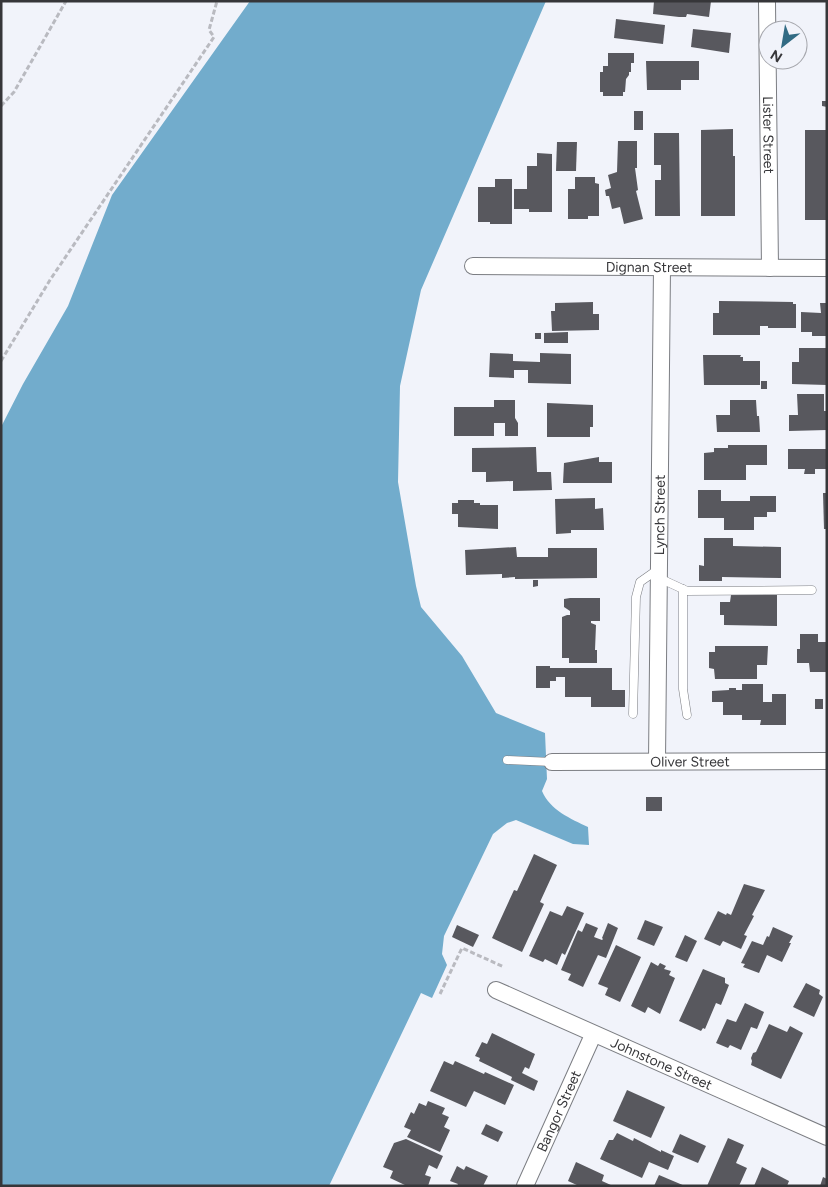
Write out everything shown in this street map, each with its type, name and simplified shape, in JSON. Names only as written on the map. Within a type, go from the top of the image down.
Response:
[{"type":"street","name":"Lister Street","points":[[767,2],[770,268]]},
{"type":"street","name":"Dignan Street","points":[[473,266],[827,268]]},
{"type":"street","name":"Lynch Street","points":[[657,761],[662,268]]},
{"type":"street","name":"Oliver Street","points":[[552,762],[827,761]]},
{"type":"street","name":"Johnstone Street","points":[[496,990],[593,1035],[827,1137]]},
{"type":"street","name":"Bangor Street","points":[[526,1186],[593,1035]]},
{"type":"lane","points":[[633,714],[636,597],[640,582],[659,573],[687,591],[812,590]]},
{"type":"lane","points":[[684,590],[683,688],[687,715]]},
{"type":"lane","points":[[507,760],[552,762]]},
{"type":"path","points":[[1,106],[14,92],[66,1]]},
{"type":"path","points":[[1,361],[50,280],[214,37],[209,30],[217,1]]},
{"type":"path","points":[[440,994],[462,948],[504,967]]},
{"type":"water","points":[[250,1],[546,1],[421,290],[400,386],[398,482],[421,607],[462,656],[496,713],[545,733],[547,779],[542,791],[550,804],[556,809],[588,827],[589,845],[573,844],[516,820],[507,823],[493,834],[444,936],[442,954],[447,965],[432,998],[421,993],[329,1186],[1,1186],[1,427],[23,384],[68,306],[112,195]]},
{"type":"building","points":[[654,1],[711,1],[709,17],[687,14],[686,17],[679,17],[653,14]]},
{"type":"building","points":[[616,19],[665,25],[663,44],[614,38]]},
{"type":"building","points":[[693,29],[731,33],[729,53],[691,47]]},
{"type":"building","points":[[608,53],[634,53],[634,63],[631,63],[631,72],[629,72],[626,79],[623,96],[603,96],[603,92],[600,92],[600,72],[603,72],[603,66],[608,66]]},
{"type":"building","points":[[646,61],[699,61],[699,80],[681,80],[681,90],[647,90]]},
{"type":"building","points":[[822,101],[827,101],[827,107],[822,106]]},
{"type":"building","points":[[634,111],[643,111],[643,130],[634,130]]},
{"type":"building","points":[[733,129],[735,216],[701,216],[701,130]]},
{"type":"building","points":[[805,130],[827,130],[827,220],[805,220]]},
{"type":"building","points":[[654,133],[679,133],[680,216],[655,216],[655,180],[661,180],[661,165],[654,165]]},
{"type":"building","points":[[618,141],[637,141],[637,168],[635,168],[638,190],[636,191],[643,219],[624,224],[620,207],[612,209],[609,196],[606,196],[605,190],[611,188],[608,175],[617,172]]},
{"type":"building","points":[[557,142],[577,142],[576,171],[556,171]]},
{"type":"building","points":[[537,153],[552,154],[552,212],[529,212],[529,209],[514,209],[514,189],[527,189],[527,166],[537,166]]},
{"type":"building","points":[[575,177],[595,177],[595,183],[599,184],[599,216],[588,216],[588,219],[568,219],[568,189],[575,189]]},
{"type":"building","points":[[495,179],[512,179],[512,224],[478,222],[478,187],[495,187]]},
{"type":"building","points":[[719,301],[793,302],[793,304],[796,304],[796,328],[768,328],[768,326],[760,326],[760,335],[713,335],[713,313],[719,313]]},
{"type":"building","points":[[593,302],[593,314],[599,314],[599,330],[552,331],[551,311],[555,311],[555,303]]},
{"type":"building","points":[[820,303],[827,303],[827,336],[812,336],[812,332],[801,332],[801,312],[821,313]]},
{"type":"building","points":[[568,332],[568,343],[544,343],[544,333]]},
{"type":"building","points":[[535,333],[541,333],[541,339],[535,339]]},
{"type":"building","points":[[799,348],[827,348],[827,385],[792,384],[792,362],[799,362]]},
{"type":"building","points":[[490,353],[513,354],[513,361],[540,362],[540,353],[571,354],[571,384],[528,383],[528,370],[514,370],[514,378],[489,377]]},
{"type":"building","points":[[703,355],[741,355],[740,357],[743,357],[743,361],[760,361],[760,385],[704,385]]},
{"type":"building","points":[[761,381],[767,381],[767,389],[761,389]]},
{"type":"building","points":[[797,394],[824,394],[824,411],[827,411],[827,430],[789,431],[789,415],[798,415]]},
{"type":"building","points":[[494,400],[515,400],[518,436],[505,436],[505,423],[494,423],[494,436],[454,436],[454,407],[494,407]]},
{"type":"building","points":[[730,400],[756,400],[760,432],[717,432],[716,415],[730,415]]},
{"type":"building","points":[[547,403],[593,405],[593,427],[590,427],[590,437],[547,437]]},
{"type":"building","points":[[728,445],[767,445],[767,465],[746,465],[746,480],[704,480],[704,453],[714,452],[714,448],[728,448]]},
{"type":"building","points":[[536,447],[537,472],[551,472],[552,490],[513,491],[513,481],[486,482],[486,472],[472,472],[472,448]]},
{"type":"building","points":[[788,449],[827,449],[827,469],[815,469],[815,474],[804,474],[805,469],[788,469]]},
{"type":"building","points":[[599,457],[599,462],[612,462],[612,483],[563,483],[564,463]]},
{"type":"building","points":[[698,490],[721,490],[721,501],[750,501],[750,496],[776,496],[776,512],[767,512],[767,517],[754,517],[754,530],[724,530],[724,518],[698,518]]},
{"type":"building","points":[[823,493],[827,493],[827,529],[824,529]]},
{"type":"building","points":[[595,498],[595,509],[603,508],[604,530],[571,530],[571,533],[556,534],[555,499]]},
{"type":"building","points":[[458,500],[474,500],[474,503],[480,503],[480,505],[498,505],[498,529],[458,527],[458,514],[452,514],[452,503],[458,503]]},
{"type":"building","points":[[704,538],[733,538],[733,546],[781,547],[781,578],[722,577],[722,581],[699,581],[699,565],[704,566]]},
{"type":"building","points":[[516,547],[517,557],[548,557],[548,548],[597,548],[597,578],[515,579],[515,577],[502,578],[502,574],[466,575],[465,550]]},
{"type":"building","points":[[533,580],[538,580],[538,586],[533,587]]},
{"type":"building","points":[[731,595],[777,595],[777,626],[724,625],[724,615],[720,615],[720,602],[730,602]]},
{"type":"building","points":[[600,598],[600,621],[591,621],[591,623],[596,625],[595,650],[597,650],[597,663],[569,663],[569,658],[562,658],[562,617],[570,615],[570,611],[564,607],[564,599]]},
{"type":"building","points":[[800,634],[818,634],[818,642],[827,642],[827,672],[810,672],[809,663],[797,663],[797,649],[800,649]]},
{"type":"building","points":[[715,646],[768,646],[767,665],[757,665],[757,679],[715,679],[714,669],[709,668],[709,652],[715,652]]},
{"type":"building","points":[[536,666],[550,666],[550,668],[612,668],[612,690],[625,690],[625,707],[591,707],[591,697],[565,697],[565,677],[556,677],[556,681],[550,681],[550,688],[536,688]]},
{"type":"building","points":[[742,684],[763,684],[763,702],[772,702],[772,694],[786,694],[786,725],[760,725],[761,720],[742,720],[742,715],[723,715],[723,702],[712,702],[712,691],[729,690],[729,688],[742,690]]},
{"type":"building","points":[[815,699],[823,699],[823,709],[815,709]]},
{"type":"building","points":[[646,797],[662,797],[662,811],[646,811]]},
{"type":"building","points":[[534,854],[557,865],[540,902],[544,904],[522,952],[492,938],[514,890],[517,891]]},
{"type":"building","points":[[744,884],[765,890],[752,915],[754,916],[744,935],[747,936],[741,949],[723,941],[720,946],[704,939],[718,911],[731,915]]},
{"type":"building","points":[[567,906],[584,913],[565,955],[562,953],[557,965],[545,959],[543,962],[529,956],[550,911],[562,916]]},
{"type":"building","points":[[645,920],[663,927],[654,946],[637,939]]},
{"type":"building","points":[[586,923],[598,928],[594,937],[602,940],[608,923],[618,928],[606,958],[598,955],[583,987],[568,980],[571,974],[561,970],[578,930],[582,932]]},
{"type":"building","points":[[457,925],[479,935],[473,947],[452,937]]},
{"type":"building","points":[[773,927],[793,936],[782,962],[767,955],[759,973],[743,967],[745,964],[741,963],[752,941],[763,945]]},
{"type":"building","points":[[685,935],[697,941],[687,962],[675,957]]},
{"type":"building","points":[[616,945],[641,957],[620,1002],[605,995],[608,988],[598,984]]},
{"type":"building","points":[[651,962],[658,966],[660,963],[666,966],[664,969],[671,971],[669,975],[675,978],[660,1014],[648,1007],[645,1013],[631,1006]]},
{"type":"building","points":[[703,969],[725,978],[725,983],[729,985],[721,1005],[716,1003],[705,1029],[703,1028],[701,1031],[679,1021]]},
{"type":"building","points":[[806,983],[820,990],[819,994],[823,997],[814,1017],[793,1007]]},
{"type":"building","points":[[745,1003],[764,1012],[757,1029],[751,1027],[741,1050],[730,1045],[728,1048],[716,1043],[727,1019],[736,1022]]},
{"type":"building","points":[[769,1024],[787,1032],[790,1026],[803,1033],[781,1079],[751,1065],[753,1053],[756,1052]]},
{"type":"building","points":[[492,1033],[535,1054],[529,1069],[525,1067],[522,1073],[538,1081],[534,1091],[511,1080],[512,1077],[479,1061],[480,1058],[475,1056],[482,1042],[487,1044]]},
{"type":"building","points":[[444,1061],[453,1065],[455,1061],[514,1085],[505,1105],[474,1091],[466,1107],[430,1091]]},
{"type":"building","points":[[627,1090],[665,1107],[651,1138],[613,1121]]},
{"type":"building","points":[[428,1101],[445,1108],[442,1114],[449,1117],[444,1127],[450,1130],[440,1152],[407,1137],[411,1130],[404,1127],[411,1112],[414,1114],[419,1103],[426,1106]]},
{"type":"building","points":[[486,1124],[503,1132],[498,1142],[481,1134]]},
{"type":"building","points":[[617,1133],[633,1141],[634,1138],[661,1152],[661,1150],[674,1156],[668,1170],[649,1162],[642,1178],[600,1159],[609,1140],[613,1140]]},
{"type":"building","points":[[680,1134],[706,1146],[698,1163],[672,1152]]},
{"type":"building","points":[[728,1138],[744,1145],[736,1163],[747,1168],[739,1186],[707,1186]]},
{"type":"building","points":[[406,1139],[443,1156],[437,1169],[429,1165],[425,1175],[431,1177],[428,1186],[407,1186],[390,1178],[393,1171],[383,1167],[394,1143]]},
{"type":"building","points":[[576,1162],[604,1175],[602,1181],[613,1186],[579,1186],[568,1181]]},
{"type":"building","points":[[457,1166],[464,1170],[466,1166],[488,1176],[483,1186],[457,1186],[458,1184],[450,1181]]},
{"type":"building","points":[[762,1167],[789,1181],[787,1186],[754,1186]]},
{"type":"building","points":[[659,1175],[685,1186],[654,1186]]},
{"type":"building","points":[[823,1177],[827,1179],[827,1186],[820,1186]]}]
